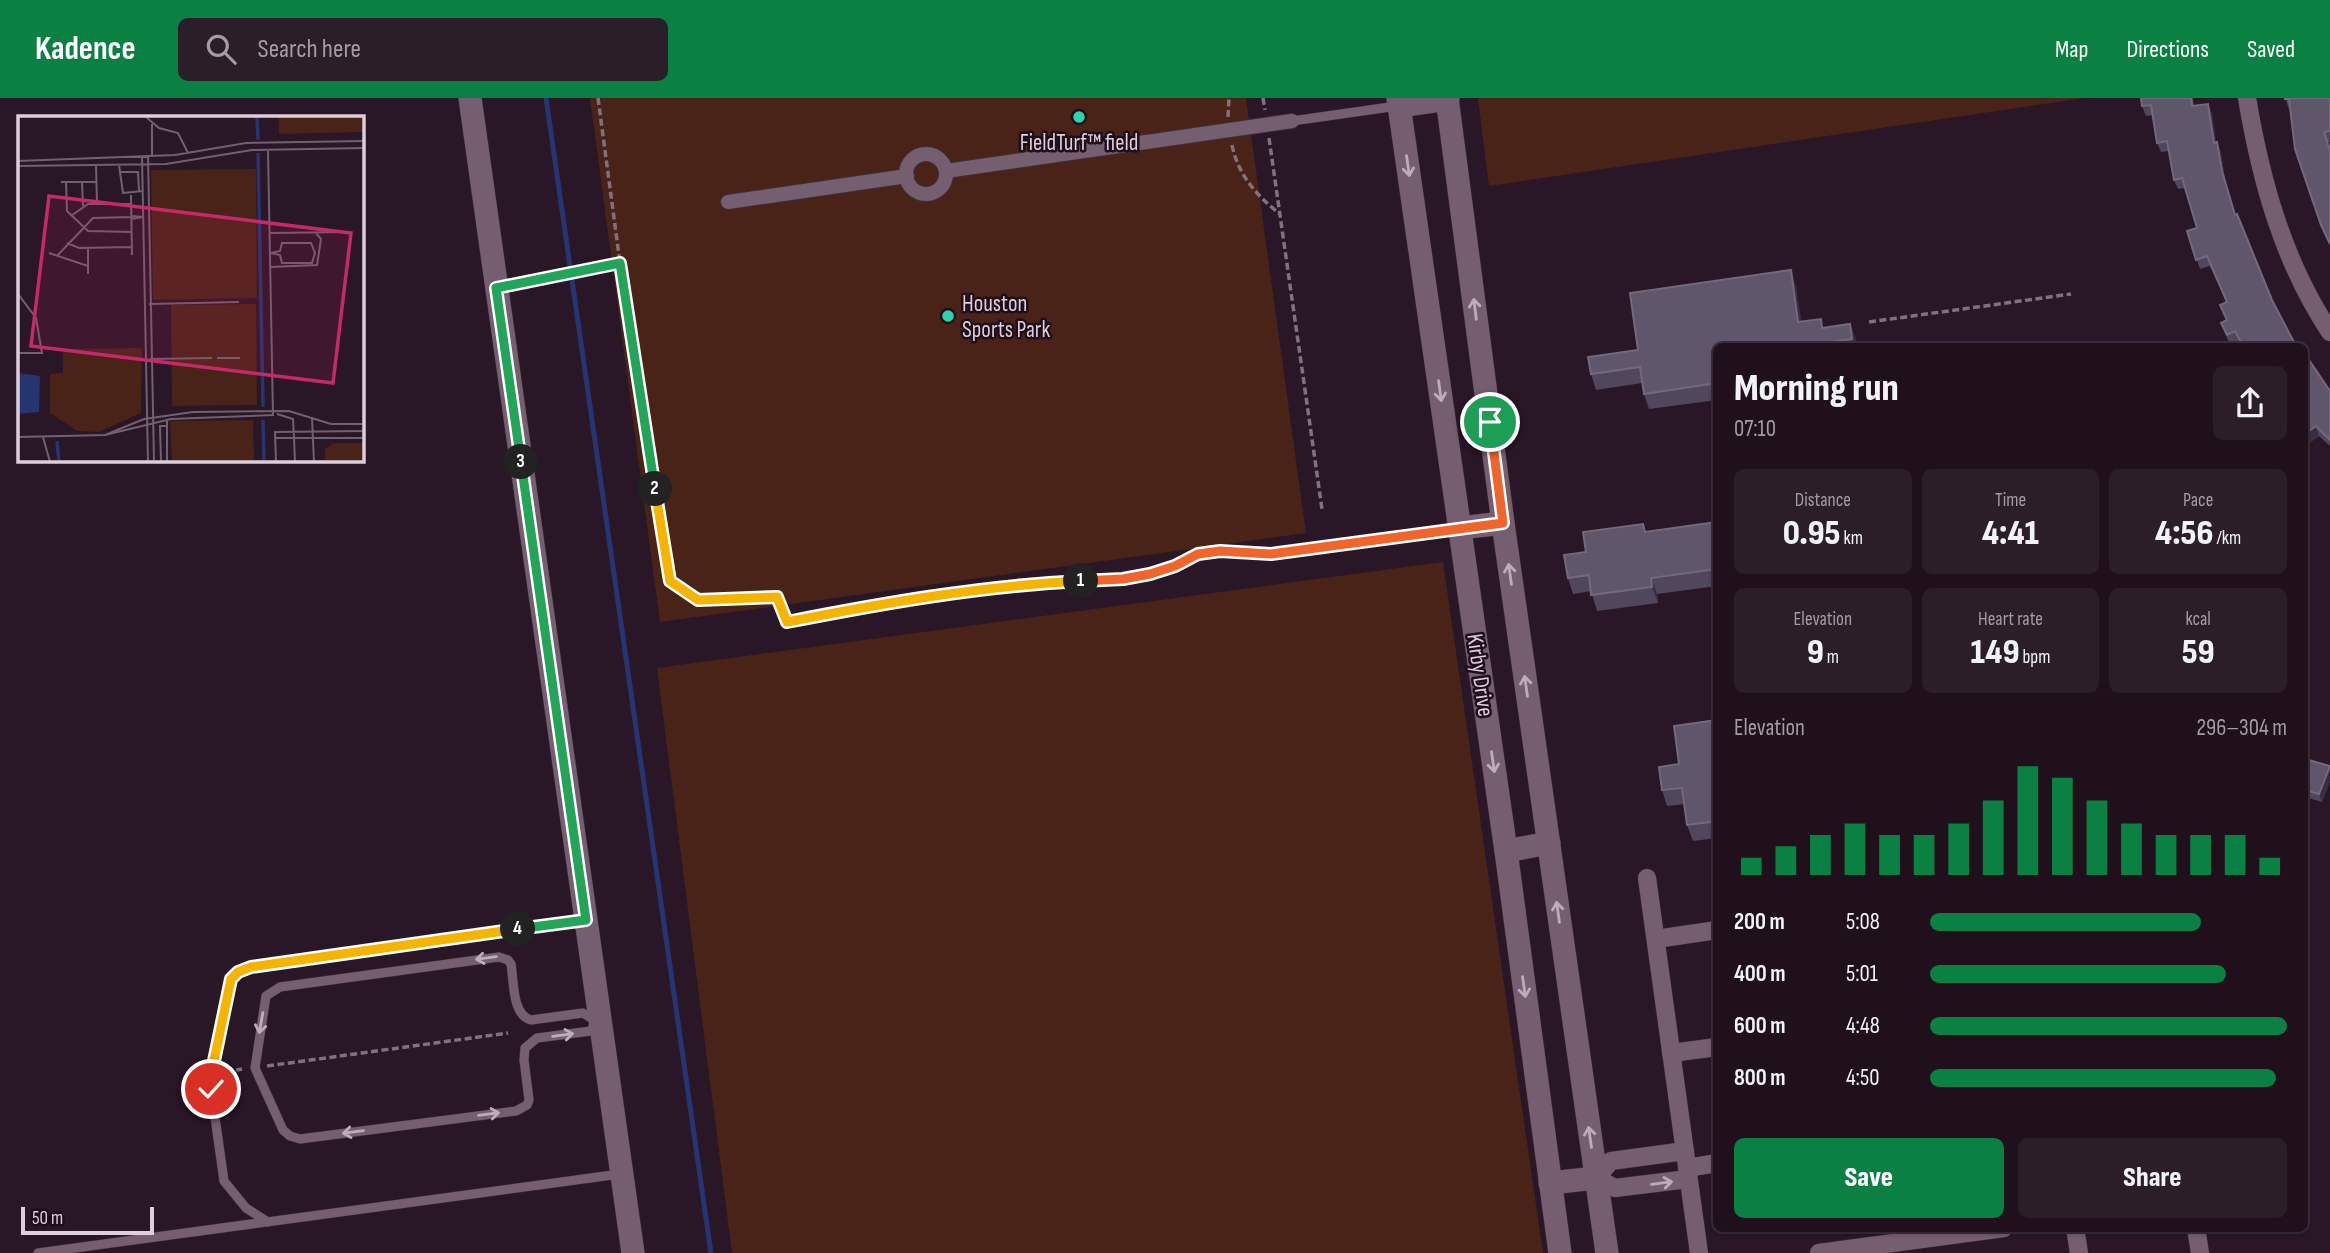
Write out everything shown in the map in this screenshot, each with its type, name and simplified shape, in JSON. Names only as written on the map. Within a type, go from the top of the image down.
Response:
[{"type":"street","points":[[470,98],[586,920],[597,1022],[633,1253]]},
{"type":"street","points":[[2247,98],[2256,152],[2269,204],[2291,262],[2315,310],[2330,332]]},
{"type":"street","points":[[1399,102],[1448,99]]},
{"type":"street","name":"Kirby Drive","points":[[1448,99],[1503,523],[1607,1253]]},
{"type":"street","name":"Kirby Drive","points":[[1399,102],[1506,850],[1560,1253]]},
{"type":"street","points":[[946,171],[1292,121]]},
{"type":"street","points":[[927,155],[939,160],[946,171],[940,189],[929,194],[916,191],[906,176],[910,163],[927,155]]},
{"type":"street","points":[[727,202],[906,176]]},
{"type":"street","points":[[1460,528],[1503,523]]},
{"type":"street","points":[[1506,850],[1549,843]]},
{"type":"street","points":[[1647,878],[1699,1253]]},
{"type":"street","points":[[1656,939],[1713,931]]},
{"type":"street","points":[[1671,1053],[1713,1048]]},
{"type":"street","points":[[1596,1178],[1611,1161],[1686,1166],[1713,1163]]},
{"type":"street","points":[[1550,1183],[1596,1178],[1615,1188],[1686,1166]]},
{"type":"street","points":[[1819,1253],[1977,1232]]},
{"type":"street","points":[[2076,1232],[2079,1253]]},
{"type":"street","points":[[2197,1232],[2200,1253]]},
{"type":"street","points":[[1964,1234],[1966,1253]]},
{"type":"lane","points":[[1292,121],[1399,102]]},
{"type":"lane","points":[[787,622],[981,588],[1123,579],[1175,566],[1198,554],[1220,551],[1271,554],[1460,528]]},
{"type":"lane","points":[[268,1222],[246,1208],[224,1181],[211,1089],[231,979],[238,972],[251,967],[586,920]]},
{"type":"lane","points":[[504,957],[511,964],[517,1003],[524,1018],[531,1020],[583,1013],[597,1022],[591,1031],[537,1038],[525,1048],[529,1100],[522,1108],[421,1123],[300,1139],[290,1136],[283,1130],[255,1068],[266,996],[272,990],[485,958],[504,957]]},
{"type":"lane","points":[[38,1253],[622,1174]]},
{"type":"path","points":[[598,98],[620,263],[670,581],[698,600],[777,597],[787,622]]},
{"type":"path","points":[[1229,98],[1228,130],[1234,153],[1258,197],[1280,214]]},
{"type":"path","points":[[1263,98],[1322,509]]},
{"type":"path","points":[[496,288],[620,263]]},
{"type":"path","points":[[1869,322],[2071,294]]},
{"type":"path","points":[[212,1073],[508,1033]]},
{"type":"shaded area","name":"Houston Sports Park","points":[[590,98],[1246,98],[1306,533],[660,622]]},
{"type":"shaded area","points":[[1478,98],[2085,98],[1489,186]]},
{"type":"shaded area","points":[[1443,562],[1543,1253],[732,1253],[657,668]]},
{"type":"building","points":[[2141,98],[2191,98],[2192,106],[2208,104],[2214,143],[2217,142],[2235,215],[2237,214],[2272,300],[2294,343],[2241,343],[2235,331],[2227,335],[2221,323],[2227,320],[2220,305],[2227,302],[2207,256],[2196,260],[2187,231],[2197,228],[2182,178],[2174,180],[2167,141],[2157,143],[2151,105],[2142,106]]},
{"type":"building","points":[[2285,98],[2330,98],[2330,131],[2324,132],[2330,150],[2330,244],[2295,149],[2289,99]]},
{"type":"building","points":[[1791,270],[1798,322],[1821,319],[1822,328],[1850,324],[1852,339],[1825,343],[1713,343],[1713,384],[1644,394],[1640,367],[1591,374],[1588,357],[1638,350],[1630,293]]},
{"type":"building","points":[[2308,358],[2330,391],[2330,440],[2316,426],[2308,432]]},
{"type":"building","points":[[1713,523],[1713,570],[1651,578],[1652,587],[1591,595],[1589,575],[1568,578],[1564,555],[1586,552],[1583,532],[1643,524],[1645,532]]},
{"type":"building","points":[[1713,721],[1713,822],[1687,825],[1682,788],[1662,790],[1659,767],[1679,764],[1674,726]]},
{"type":"building","points":[[2308,760],[2330,766],[2319,794],[2308,791]]},
{"type":"waterway","points":[[546,98],[711,1253]]},
{"type":"place","name":"FieldTurf™ field","points":[[1079,117]]},
{"type":"place","name":"Houston Sports Park","points":[[948,316]]},
{"type":"route","points":[[211,1089],[231,979],[238,972],[251,967],[586,920],[496,288],[620,263],[670,581],[698,600],[777,597],[787,622],[981,588],[1123,579],[1175,566],[1198,554],[1220,551],[1271,554],[1503,523],[1490,422]]}]
